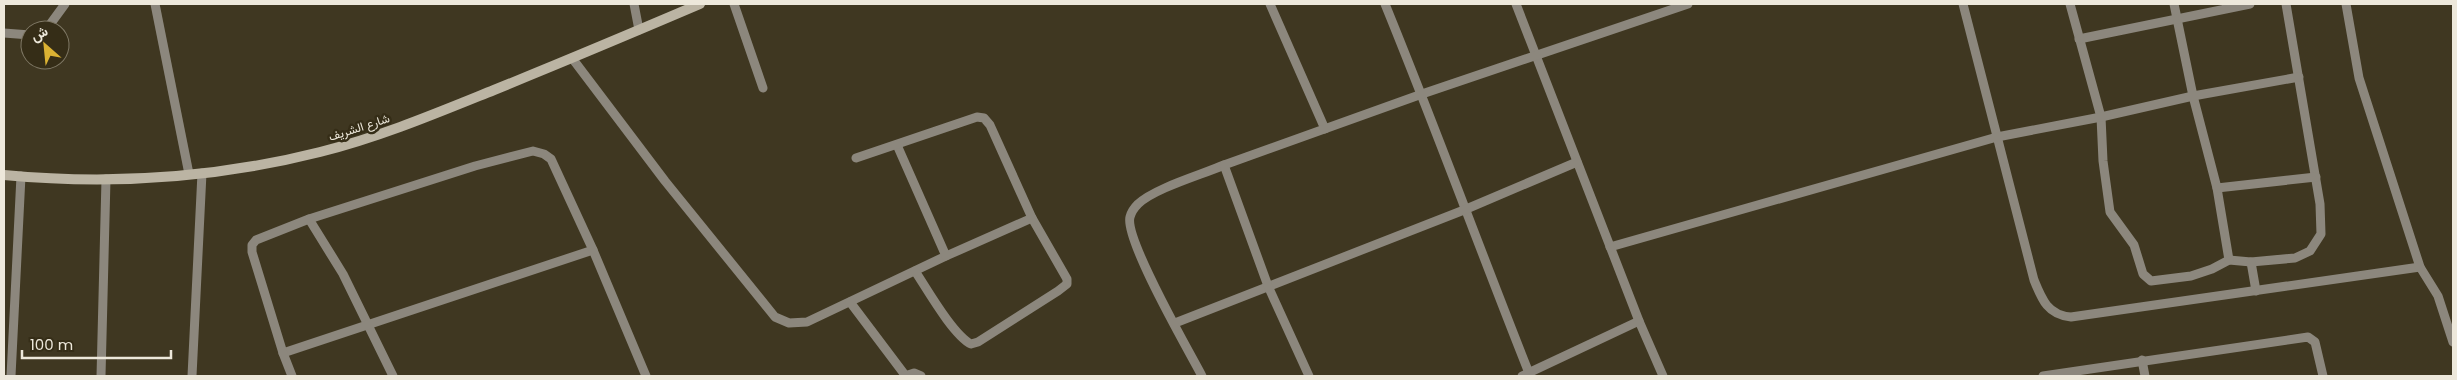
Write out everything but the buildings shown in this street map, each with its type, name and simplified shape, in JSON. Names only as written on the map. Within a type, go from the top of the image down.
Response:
[{"type":"main road","name":"شارع الشريف","points":[[4,175],[106,180],[202,173],[277,162],[377,136],[572,58],[700,4]]},
{"type":"street","points":[[53,20],[65,4]]},
{"type":"street","points":[[155,4],[189,174]]},
{"type":"street","points":[[634,4],[639,30]]},
{"type":"street","points":[[734,4],[762,88]]},
{"type":"street","points":[[1270,4],[1325,129]]},
{"type":"street","points":[[1385,4],[1422,94],[1525,375],[1639,322]]},
{"type":"street","points":[[1516,4],[1639,322],[1663,376]]},
{"type":"street","points":[[1202,376],[1144,266],[1132,235],[1129,218],[1136,206],[1148,196],[1224,166],[1422,94],[1688,4]]},
{"type":"street","points":[[1963,4],[2034,280],[2042,301],[2052,312],[2061,316],[2071,317],[2420,267]]},
{"type":"street","points":[[2070,4],[2101,117],[2103,161],[2110,212],[2134,245],[2143,274],[2151,281],[2191,276],[2229,260],[2251,262],[2295,258],[2310,251],[2317,244],[2321,234],[2320,204],[2286,4]]},
{"type":"street","points":[[2174,4],[2193,96],[2217,188],[2229,260]]},
{"type":"street","points":[[2079,39],[2250,4]]},
{"type":"street","points":[[2346,4],[2359,78],[2420,267],[2438,296],[2453,342]]},
{"type":"street","points":[[4,33],[20,34]]},
{"type":"street","points":[[572,58],[665,181],[775,317],[790,323],[806,322],[1032,218]]},
{"type":"street","points":[[1610,247],[1997,137],[2101,117],[2193,96],[2299,77]]},
{"type":"street","points":[[856,158],[977,117],[984,118],[990,125],[1032,218],[1067,279],[1067,284],[978,342],[971,344],[964,341],[915,271]]},
{"type":"street","points":[[896,145],[946,256]]},
{"type":"street","points":[[292,376],[283,353],[252,252],[252,245],[260,237],[309,219],[475,166],[533,152],[544,154],[551,159],[593,250],[646,376]]},
{"type":"street","points":[[1175,323],[1464,210],[1577,162]]},
{"type":"street","points":[[1224,166],[1268,286],[1309,376]]},
{"type":"street","points":[[192,376],[202,173]]},
{"type":"street","points":[[11,376],[21,176]]},
{"type":"street","points":[[2217,188],[2316,178]]},
{"type":"street","points":[[101,376],[106,180]]},
{"type":"street","points":[[309,219],[343,274],[393,376]]},
{"type":"street","points":[[283,353],[370,326],[593,250]]},
{"type":"street","points":[[2251,262],[2256,291]]},
{"type":"street","points":[[850,302],[905,376],[914,373],[921,376]]},
{"type":"street","points":[[2042,376],[2308,337],[2315,342],[2323,376]]},
{"type":"street","points":[[2142,360],[2145,376]]}]
